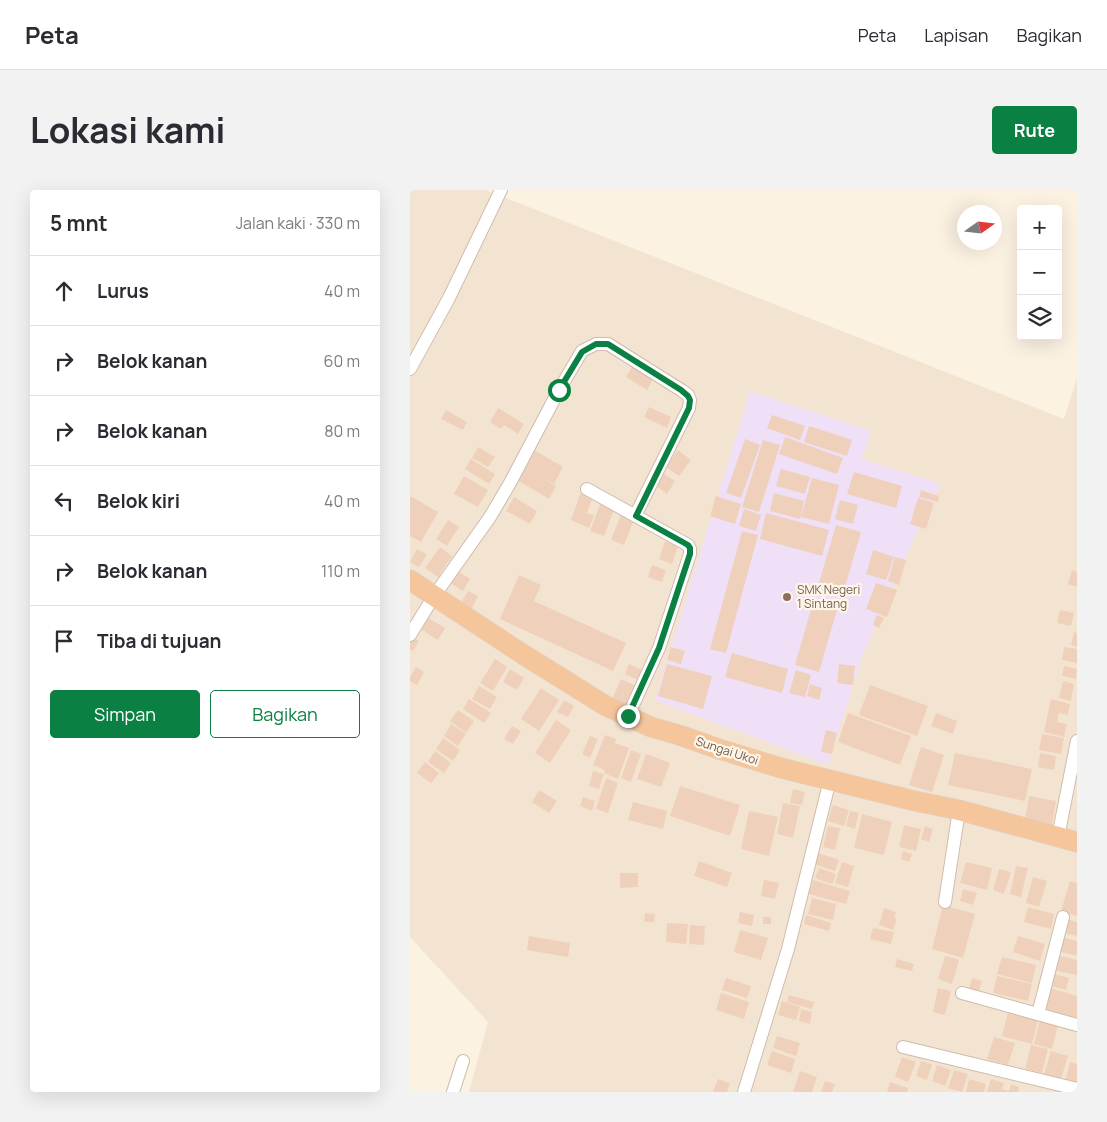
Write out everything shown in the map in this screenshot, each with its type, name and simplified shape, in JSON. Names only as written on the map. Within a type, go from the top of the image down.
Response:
[{"type":"highway","name":"Sungai Ukoi","points":[[410,580],[606,706],[651,727],[781,768],[959,810],[1077,842]]},
{"type":"street","points":[[410,369],[449,298],[501,190]]},
{"type":"street","points":[[410,635],[434,596],[490,516],[582,352],[596,344],[608,344],[681,390],[690,400],[689,408],[636,516]]},
{"type":"street","points":[[588,490],[688,545],[690,548],[690,554],[659,648],[628,716]]},
{"type":"street","points":[[1058,837],[1077,741]]},
{"type":"street","points":[[744,1092],[788,949],[830,780]]},
{"type":"street","points":[[945,902],[959,810]]},
{"type":"street","points":[[1038,1014],[1063,917]]},
{"type":"street","points":[[962,992],[1077,1025]]},
{"type":"street","points":[[903,1047],[1077,1089]]},
{"type":"street","points":[[453,1092],[463,1060]]},
{"type":"shaded area","points":[[410,190],[486,190],[1064,419],[1077,378],[1077,1092],[469,1092],[488,1022],[410,937]]},
{"type":"shaded area","name":"SMK Negeri 1 Sintang","points":[[750,391],[871,431],[862,459],[941,484],[913,541],[863,654],[828,765],[655,700]]},
{"type":"building","points":[[632,367],[653,379],[647,390],[626,377]]},
{"type":"building","points":[[649,407],[671,417],[667,428],[644,417]]},
{"type":"building","points":[[498,408],[524,424],[518,434],[504,425],[501,429],[490,422]]},
{"type":"building","points":[[446,410],[467,422],[463,430],[441,419]]},
{"type":"building","points":[[772,415],[805,426],[800,440],[767,428]]},
{"type":"building","points":[[809,426],[852,440],[847,456],[804,442]]},
{"type":"building","points":[[785,437],[843,458],[837,474],[779,454]]},
{"type":"building","points":[[745,439],[760,445],[741,498],[726,493]]},
{"type":"building","points":[[763,440],[780,445],[759,512],[742,507]]},
{"type":"building","points":[[478,447],[495,457],[488,467],[472,458]]},
{"type":"building","points":[[534,450],[563,467],[554,484],[539,476],[556,486],[549,499],[517,480]]},
{"type":"building","points":[[678,450],[691,460],[679,476],[666,467]]},
{"type":"building","points":[[471,459],[495,474],[489,484],[465,469]]},
{"type":"building","points":[[781,469],[810,477],[805,494],[776,486]]},
{"type":"building","points":[[854,472],[902,486],[896,508],[847,494]]},
{"type":"building","points":[[663,473],[675,481],[667,494],[655,485]]},
{"type":"building","points":[[464,476],[488,490],[478,507],[454,494]]},
{"type":"building","points":[[812,478],[839,485],[829,524],[801,517]]},
{"type":"building","points":[[921,490],[939,496],[938,502],[919,497]]},
{"type":"building","points":[[581,492],[593,496],[587,513],[594,516],[589,528],[571,520]]},
{"type":"building","points":[[774,493],[804,501],[800,519],[770,511]]},
{"type":"building","points":[[410,496],[438,512],[421,542],[410,536]]},
{"type":"building","points":[[716,496],[741,504],[735,524],[710,516]]},
{"type":"building","points":[[514,497],[537,511],[530,524],[506,511]]},
{"type":"building","points":[[918,498],[934,503],[926,529],[910,524]]},
{"type":"building","points":[[840,500],[858,505],[853,524],[835,519]]},
{"type":"building","points":[[601,502],[615,507],[604,536],[590,531]]},
{"type":"building","points":[[744,509],[761,515],[756,531],[739,526]]},
{"type":"building","points":[[622,512],[635,517],[624,545],[611,540]]},
{"type":"building","points":[[766,513],[829,530],[822,556],[760,539]]},
{"type":"building","points":[[448,520],[459,527],[447,546],[436,539]]},
{"type":"building","points":[[836,525],[861,532],[844,590],[819,583]]},
{"type":"building","points":[[742,531],[758,535],[726,653],[710,649]]},
{"type":"building","points":[[665,541],[678,546],[672,564],[659,559]]},
{"type":"building","points":[[440,547],[452,556],[438,577],[425,568]]},
{"type":"building","points":[[417,549],[427,555],[419,567],[410,562]]},
{"type":"building","points":[[873,550],[894,557],[886,580],[866,574]]},
{"type":"building","points":[[895,557],[906,560],[899,585],[888,581]]},
{"type":"building","points":[[652,565],[666,570],[662,582],[648,577]]},
{"type":"building","points":[[456,570],[470,579],[463,591],[449,582]]},
{"type":"building","points":[[1072,570],[1077,572],[1077,587],[1068,584]]},
{"type":"building","points":[[519,575],[541,585],[534,601],[626,643],[613,671],[500,619]]},
{"type":"building","points":[[876,583],[897,590],[887,617],[866,609]]},
{"type":"building","points":[[468,591],[478,596],[472,608],[461,603]]},
{"type":"building","points":[[814,599],[838,606],[819,672],[795,665]]},
{"type":"building","points":[[1060,610],[1074,613],[1071,626],[1057,623]]},
{"type":"building","points":[[423,615],[445,628],[438,640],[416,626]]},
{"type":"building","points":[[877,615],[884,618],[879,628],[873,625]]},
{"type":"building","points":[[1074,632],[1077,633],[1077,647],[1071,645]]},
{"type":"building","points":[[410,636],[419,641],[413,651],[410,649]]},
{"type":"building","points":[[671,647],[685,651],[681,664],[667,660]]},
{"type":"building","points":[[1064,647],[1077,649],[1077,663],[1062,660]]},
{"type":"building","points":[[732,653],[788,669],[782,693],[725,677]]},
{"type":"building","points":[[495,659],[507,667],[493,691],[480,683]]},
{"type":"building","points":[[629,664],[642,670],[638,680],[625,674]]},
{"type":"building","points":[[667,664],[712,676],[703,709],[658,696]]},
{"type":"building","points":[[839,664],[855,666],[853,685],[837,683]]},
{"type":"building","points":[[1064,666],[1077,669],[1076,679],[1062,676]]},
{"type":"building","points":[[416,667],[424,672],[417,685],[410,681],[410,677]]},
{"type":"building","points":[[510,669],[524,678],[517,690],[503,682]]},
{"type":"building","points":[[796,670],[811,675],[805,697],[789,693]]},
{"type":"building","points":[[621,679],[636,686],[626,708],[611,702]]},
{"type":"building","points":[[1063,681],[1074,684],[1071,701],[1059,698]]},
{"type":"building","points":[[810,684],[822,688],[819,700],[807,696]]},
{"type":"building","points":[[870,685],[928,706],[917,736],[859,715]]},
{"type":"building","points":[[479,686],[497,697],[490,709],[472,699]]},
{"type":"building","points":[[541,688],[559,700],[539,731],[521,719]]},
{"type":"building","points":[[469,699],[491,713],[484,723],[463,709]]},
{"type":"building","points":[[1051,699],[1070,704],[1068,715],[1059,713],[1057,722],[1067,724],[1064,737],[1044,732]]},
{"type":"building","points":[[564,700],[574,706],[568,717],[557,712]]},
{"type":"building","points":[[458,710],[474,721],[466,733],[450,721]]},
{"type":"building","points":[[848,713],[911,736],[900,765],[838,742]]},
{"type":"building","points":[[936,713],[957,721],[953,734],[931,726]]},
{"type":"building","points":[[556,720],[571,730],[550,763],[535,753]]},
{"type":"building","points":[[451,724],[466,734],[458,746],[444,736]]},
{"type":"building","points":[[512,726],[521,731],[513,744],[504,739]]},
{"type":"building","points":[[826,730],[837,733],[832,754],[821,752]]},
{"type":"building","points":[[1042,734],[1064,738],[1061,754],[1039,750]]},
{"type":"building","points":[[605,735],[616,739],[615,743],[629,748],[618,779],[604,773],[605,770],[593,765]]},
{"type":"building","points":[[590,736],[598,739],[590,758],[582,754]]},
{"type":"building","points":[[443,738],[460,750],[453,761],[436,749]]},
{"type":"building","points":[[921,747],[944,755],[932,792],[909,785]]},
{"type":"building","points":[[631,750],[641,754],[631,782],[621,778]]},
{"type":"building","points":[[435,751],[451,763],[444,773],[428,762]]},
{"type":"building","points":[[955,753],[1032,769],[1025,801],[948,785]]},
{"type":"building","points":[[1040,753],[1056,756],[1054,770],[1038,767]]},
{"type":"building","points":[[646,754],[670,763],[661,787],[637,779]]},
{"type":"building","points":[[425,762],[439,773],[431,783],[417,773]]},
{"type":"building","points":[[593,771],[604,774],[599,789],[589,786]]},
{"type":"building","points":[[606,778],[618,783],[608,813],[596,809]]},
{"type":"building","points":[[680,786],[740,805],[730,836],[670,816]]},
{"type":"building","points":[[793,789],[805,792],[802,805],[790,803]]},
{"type":"building","points":[[539,790],[557,801],[549,813],[532,802]]},
{"type":"building","points":[[1029,796],[1056,801],[1052,825],[1025,820]]},
{"type":"building","points":[[583,797],[595,801],[592,811],[580,806]]},
{"type":"building","points":[[633,802],[667,811],[663,829],[628,820]]},
{"type":"building","points":[[783,803],[800,806],[793,838],[777,834]]},
{"type":"building","points":[[833,805],[849,810],[844,826],[828,821]]},
{"type":"building","points":[[749,811],[778,817],[769,856],[741,849]]},
{"type":"building","points":[[850,811],[859,813],[855,829],[846,826]]},
{"type":"building","points":[[862,814],[892,822],[884,855],[854,848]]},
{"type":"building","points":[[904,825],[921,829],[916,851],[899,847]]},
{"type":"building","points":[[828,826],[840,828],[835,850],[823,847]]},
{"type":"building","points":[[925,826],[933,829],[929,842],[921,839]]},
{"type":"building","points":[[903,851],[912,854],[909,862],[901,859]]},
{"type":"building","points":[[818,853],[839,860],[835,871],[814,864]]},
{"type":"building","points":[[699,861],[732,873],[727,887],[694,876]]},
{"type":"building","points":[[842,862],[854,866],[848,887],[835,883]]},
{"type":"building","points":[[966,862],[992,868],[987,890],[960,883]]},
{"type":"building","points":[[1016,866],[1028,868],[1021,897],[1010,894]]},
{"type":"building","points":[[819,868],[836,874],[832,884],[815,878]]},
{"type":"building","points":[[999,869],[1011,872],[1004,894],[993,890]]},
{"type":"building","points":[[620,873],[638,873],[638,887],[620,888]]},
{"type":"building","points":[[1033,877],[1047,881],[1039,907],[1026,903]]},
{"type":"building","points":[[764,880],[779,883],[775,899],[761,896]]},
{"type":"building","points":[[813,880],[850,891],[846,904],[809,894]]},
{"type":"building","points":[[1070,881],[1077,883],[1077,916],[1061,911]]},
{"type":"building","points":[[963,889],[977,893],[973,905],[960,901]]},
{"type":"building","points":[[812,898],[836,904],[833,920],[808,914]]},
{"type":"building","points":[[943,905],[975,914],[963,958],[932,949]]},
{"type":"building","points":[[1028,907],[1054,914],[1051,929],[1024,922]]},
{"type":"building","points":[[884,908],[896,912],[894,918],[897,919],[893,930],[879,925]]},
{"type":"building","points":[[740,912],[754,915],[752,926],[738,923]]},
{"type":"building","points":[[645,913],[655,914],[654,922],[644,922]]},
{"type":"building","points":[[806,915],[831,923],[829,931],[804,924]]},
{"type":"building","points":[[763,917],[771,917],[771,924],[763,924]]},
{"type":"building","points":[[1066,919],[1077,922],[1077,936],[1062,933]]},
{"type":"building","points":[[667,923],[688,924],[686,944],[666,942]]},
{"type":"building","points":[[690,925],[705,926],[704,945],[689,944]]},
{"type":"building","points":[[873,928],[894,932],[891,944],[870,939]]},
{"type":"building","points":[[740,930],[768,938],[761,960],[734,952]]},
{"type":"building","points":[[529,936],[570,943],[568,957],[527,950]]},
{"type":"building","points":[[1018,936],[1045,944],[1040,961],[1013,952]]},
{"type":"building","points":[[1061,937],[1077,941],[1077,956],[1058,951]]},
{"type":"building","points":[[1056,955],[1077,960],[1077,975],[1053,970]]},
{"type":"building","points":[[945,956],[959,960],[952,984],[938,979]]},
{"type":"building","points":[[1002,957],[1036,965],[1032,983],[997,974]]},
{"type":"building","points":[[897,959],[914,964],[912,971],[895,967]]},
{"type":"building","points":[[1054,974],[1069,978],[1066,990],[1051,986]]},
{"type":"building","points":[[997,976],[1032,984],[1028,1001],[993,993]]},
{"type":"building","points":[[726,978],[751,986],[747,998],[722,990]]},
{"type":"building","points":[[972,978],[982,981],[979,991],[969,988]]},
{"type":"building","points":[[938,988],[951,991],[945,1015],[933,1012]]},
{"type":"building","points":[[1050,988],[1077,996],[1077,1018],[1044,1009]]},
{"type":"building","points":[[721,993],[749,1002],[744,1019],[716,1010]]},
{"type":"building","points":[[789,995],[814,1002],[812,1009],[787,1002]]},
{"type":"building","points":[[782,1001],[800,1007],[796,1020],[778,1015]]},
{"type":"building","points":[[801,1009],[812,1012],[810,1024],[799,1021]]},
{"type":"building","points":[[1008,1012],[1038,1020],[1032,1044],[1002,1036]]},
{"type":"building","points":[[1040,1020],[1058,1025],[1052,1049],[1034,1044]]},
{"type":"building","points":[[777,1036],[800,1043],[796,1056],[773,1048]]},
{"type":"building","points":[[994,1037],[1015,1043],[1008,1065],[987,1059]]},
{"type":"building","points":[[1031,1045],[1048,1049],[1042,1073],[1025,1069]]},
{"type":"building","points":[[772,1051],[795,1059],[791,1073],[767,1065]]},
{"type":"building","points":[[1051,1051],[1068,1056],[1061,1079],[1044,1074]]},
{"type":"building","points":[[902,1057],[916,1062],[908,1082],[895,1077]]},
{"type":"building","points":[[921,1061],[932,1064],[927,1080],[916,1076]]},
{"type":"building","points":[[1070,1062],[1077,1064],[1077,1084],[1065,1081]]},
{"type":"building","points":[[937,1065],[951,1070],[945,1086],[932,1081]]},
{"type":"building","points":[[954,1070],[968,1074],[962,1092],[948,1088]]},
{"type":"building","points":[[800,1071],[817,1077],[812,1092],[793,1092]]},
{"type":"building","points":[[718,1079],[730,1083],[727,1092],[713,1092]]},
{"type":"building","points":[[969,1079],[986,1084],[984,1092],[966,1092]]},
{"type":"building","points":[[991,1079],[1004,1083],[1002,1089],[1009,1091],[1011,1084],[1019,1087],[1018,1092],[987,1092]]},
{"type":"building","points":[[825,1081],[835,1084],[832,1092],[821,1092]]},
{"type":"building","points":[[890,1082],[908,1088],[907,1092],[887,1092]]},
{"type":"place","name":"SMK Negeri 1 Sintang","points":[[787,597]]},
{"type":"route","points":[[559,390],[582,352],[596,344],[608,344],[681,390],[690,400],[689,408],[636,516],[688,545],[690,554],[659,648],[628,716]]}]
